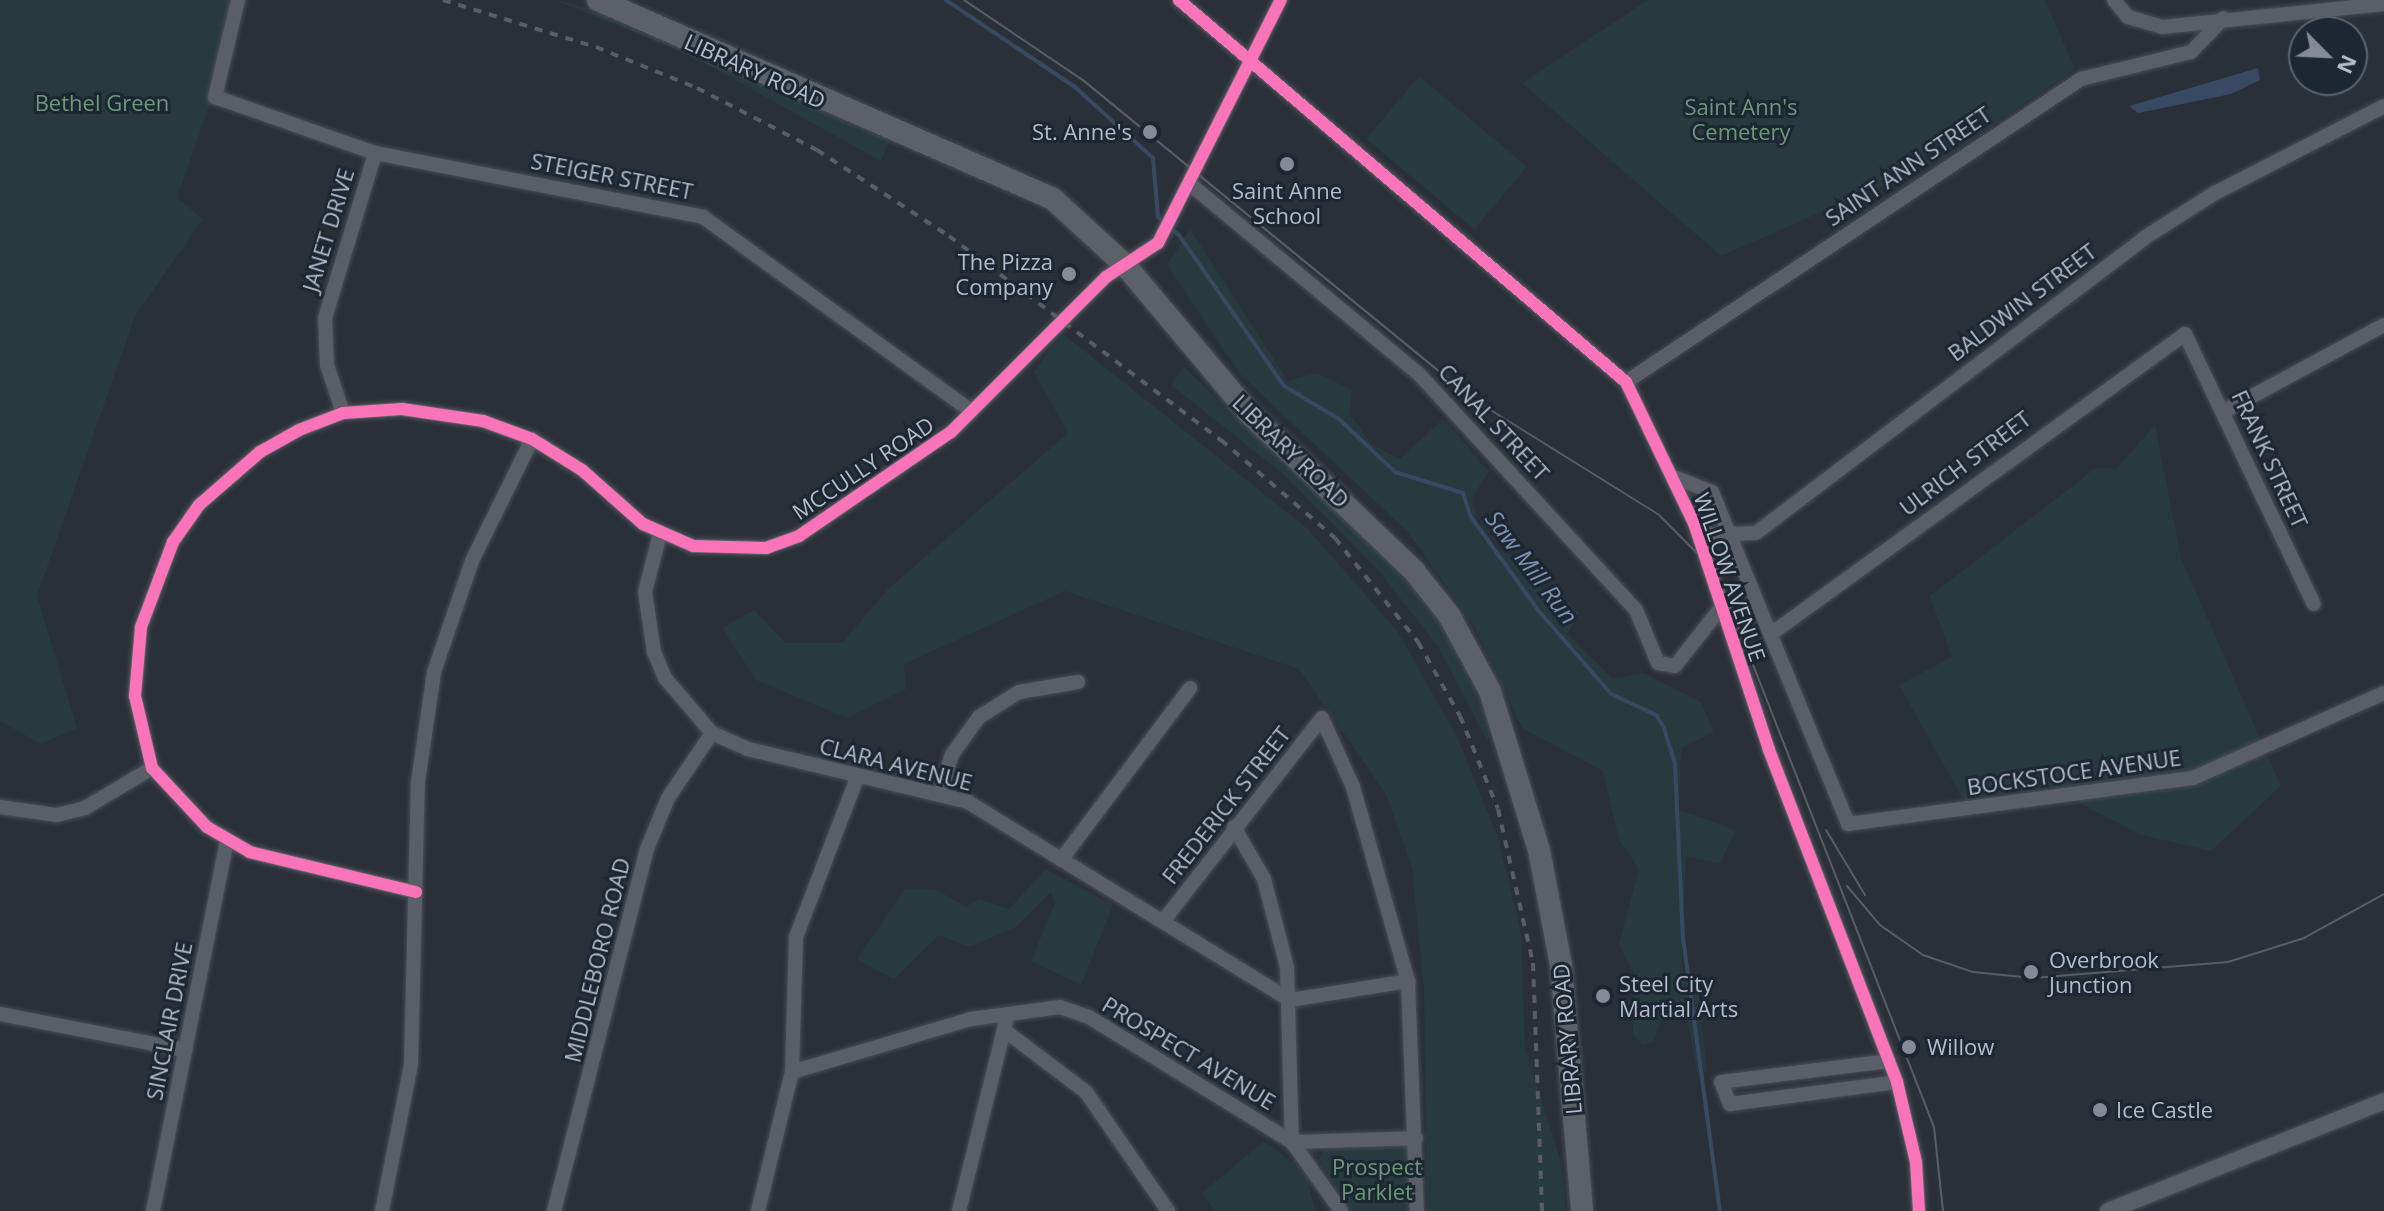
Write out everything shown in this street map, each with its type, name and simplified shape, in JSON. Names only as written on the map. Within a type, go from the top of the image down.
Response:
[{"type":"main road","name":"LIBRARY ROAD","points":[[598,0],[795,92],[1011,176],[1053,199],[1125,265],[1251,415],[1414,571],[1449,615],[1490,691],[1557,934],[1582,1211]]},
{"type":"street","name":"STEIGER STREET","points":[[238,0],[215,97],[375,153],[703,217],[972,412]]},
{"type":"street","name":"WILLOW AVENUE","points":[[1179,0],[1626,382],[1674,477],[1698,535],[1720,609],[1897,1082],[1919,1211]]},
{"type":"street","points":[[1190,184],[1281,0]]},
{"type":"street","points":[[2114,0],[2149,27],[2384,4]]},
{"type":"street","name":"SAINT ANN STREET","points":[[1626,382],[2081,79],[2191,52],[2224,18]]},
{"type":"street","name":"BALDWIN STREET","points":[[1698,535],[1734,538],[1756,533],[2144,238],[2215,193],[2384,106]]},
{"type":"street","name":"JANET DRIVE","points":[[343,413],[327,365],[325,318],[375,153]]},
{"type":"street","name":"MCCULLY ROAD","points":[[152,768],[134,665],[152,586],[173,542],[199,505],[260,452],[343,413],[444,412],[532,439],[660,534],[729,551],[799,536],[972,412],[1125,265],[1158,243],[1190,184]]},
{"type":"street","name":"CANAL STREET","points":[[1190,184],[1418,373],[1636,610],[1658,663],[1675,666],[1720,609]]},
{"type":"street","points":[[2223,412],[2384,325]]},
{"type":"street","name":"FRANK STREET","points":[[2185,334],[2314,604]]},
{"type":"street","name":"ULRICH STREET","points":[[1775,631],[2185,334]]},
{"type":"street","points":[[382,1211],[411,1064],[418,782],[434,672],[472,561],[532,439]]},
{"type":"street","name":"WILLOW AVENUE","points":[[1674,477],[1712,492],[1775,631],[1805,729],[1848,824]]},
{"type":"street","points":[[660,534],[645,592],[654,652],[665,678],[712,733]]},
{"type":"street","points":[[940,793],[951,756],[979,717],[1019,692],[1078,682]]},
{"type":"street","points":[[1061,860],[1190,688]]},
{"type":"street","name":"BOCKSTOCE AVENUE","points":[[1848,824],[2193,778],[2384,693]]},
{"type":"street","name":"FREDERICK STREET","points":[[1164,920],[1322,718],[1353,787],[1408,981]]},
{"type":"street","name":"CLARA AVENUE","points":[[712,733],[857,778],[940,793],[986,810],[1061,860],[1164,920],[1290,1000]]},
{"type":"street","name":"MIDDLEBORO ROAD","points":[[554,1211],[647,849],[668,798],[712,733]]},
{"type":"street","points":[[0,807],[57,815],[85,808],[152,768],[227,841],[281,862],[416,892]]},
{"type":"street","points":[[758,1211],[792,1072],[796,937],[857,778]]},
{"type":"street","points":[[1234,827],[1264,879],[1290,1000],[1292,1142],[1416,1138]]},
{"type":"street","name":"SINCLAIR DRIVE","points":[[153,1211],[227,841]]},
{"type":"street","points":[[1290,1000],[1408,981],[1417,1211]]},
{"type":"street","name":"PROSPECT AVENUE","points":[[792,1072],[1008,1011],[1060,1007],[1089,1017],[1292,1142],[1341,1211]]},
{"type":"street","points":[[959,1211],[1008,1011]]},
{"type":"street","points":[[0,1014],[186,1050]]},
{"type":"street","points":[[1004,1030],[1086,1092],[1167,1210]]},
{"type":"street","points":[[1889,1061],[1721,1082],[1730,1104],[1897,1082]]},
{"type":"street","points":[[2108,1211],[2384,1101]]},
{"type":"green space","name":"Bethel Green","points":[[0,0],[246,0],[177,198],[203,219],[135,316],[37,596],[77,728],[41,744],[0,721]]},
{"type":"green space","points":[[555,0],[602,11],[890,139],[881,161],[692,56]]},
{"type":"green space","name":"Saint Ann's Cemetery","points":[[1648,0],[2045,0],[2075,69],[1944,158],[1721,256],[1522,83]]},
{"type":"green space","points":[[1419,76],[1527,167],[1474,229],[1366,139]]},
{"type":"green space","points":[[1190,229],[1288,381],[1317,373],[1352,390],[1349,413],[1371,444],[1400,459],[1443,419],[1489,471],[1472,498],[1481,538],[1538,572],[1543,593],[1564,597],[1579,613],[1567,634],[1613,679],[1643,673],[1701,702],[1714,732],[1681,748],[1679,810],[1736,830],[1720,863],[1686,857],[1681,968],[1698,987],[1707,1072],[1697,1072],[1686,1011],[1662,1015],[1654,1041],[1642,1045],[1633,1034],[1633,972],[1619,944],[1639,869],[1619,840],[1603,771],[1522,728],[1474,626],[1408,532],[1239,373],[1167,265]]},
{"type":"green space","points":[[1063,334],[1308,529],[1398,632],[1457,737],[1498,838],[1521,932],[1525,1049],[1563,1168],[1566,1211],[1427,1211],[1424,990],[1412,868],[1386,794],[1299,669],[1065,591],[904,664],[906,689],[847,718],[756,680],[722,628],[754,610],[786,643],[842,643],[888,589],[1068,433],[1034,372]]},
{"type":"green space","points":[[1184,367],[1365,536],[1438,616],[1494,729],[1487,740],[1438,647],[1379,571],[1283,474],[1171,385]]},
{"type":"green space","points":[[2155,425],[2181,558],[2281,786],[2211,851],[2141,835],[2049,787],[1963,799],[1899,685],[1952,657],[1930,596],[2097,467],[2116,469]]},
{"type":"green space","points":[[1046,869],[1113,905],[1081,985],[1031,961],[1055,903],[1051,892],[1015,928],[969,947],[939,935],[894,979],[857,959],[905,889],[937,890],[966,907],[979,899],[1009,909]]},
{"type":"green space","points":[[1264,1141],[1306,1172],[1315,1211],[1215,1211],[1202,1193]]},
{"type":"green space","name":"Prospect Parklet","points":[[1409,1144],[1410,1211],[1348,1211],[1319,1160],[1324,1148]]},
{"type":"water","points":[[2258,68],[2260,80],[2231,94],[2138,113],[2129,106]]},
{"type":"waterway","name":"Saw Mill Run","points":[[946,0],[1075,87],[1153,158],[1158,217],[1179,235],[1284,386],[1339,419],[1395,472],[1463,493],[1471,517],[1538,610],[1611,694],[1656,715],[1664,728],[1675,764],[1683,938],[1720,1211]]},
{"type":"tram line","points":[[964,0],[1084,81],[1473,399],[1659,515],[1706,562],[1721,583],[1934,1127],[1943,1211]]},
{"type":"tram line","points":[[1826,830],[1865,895]]},
{"type":"tram line","points":[[1847,886],[1880,925],[1923,955],[1973,972],[2033,978],[2228,962],[2304,938],[2384,894]]},
{"type":"railway","points":[[443,0],[596,47],[697,88],[817,150],[949,236],[1221,440],[1335,538],[1418,642],[1460,716],[1498,809],[1533,963],[1542,1211]]},
{"type":"cycle path","points":[[1179,0],[1626,382],[1694,523],[1769,750],[1897,1082],[1916,1162],[1919,1211]]},
{"type":"cycle path","points":[[416,892],[250,852],[207,827],[152,768],[135,696],[141,627],[173,542],[199,505],[260,452],[299,430],[343,413],[402,409],[483,421],[532,439],[582,470],[643,524],[693,546],[766,548],[799,536],[951,432],[1106,277],[1158,243],[1281,0]]},
{"type":"place","name":"St. Anne's","points":[[1150,132]]},
{"type":"place","name":"Saint Anne School","points":[[1287,164]]},
{"type":"place","name":"The Pizza Company","points":[[1069,274]]},
{"type":"place","name":"Overbrook Junction","points":[[2031,972]]},
{"type":"place","name":"Steel City Martial Arts","points":[[1603,996]]},
{"type":"place","name":"Willow","points":[[1909,1047]]},
{"type":"place","name":"Ice Castle","points":[[2100,1110]]}]
